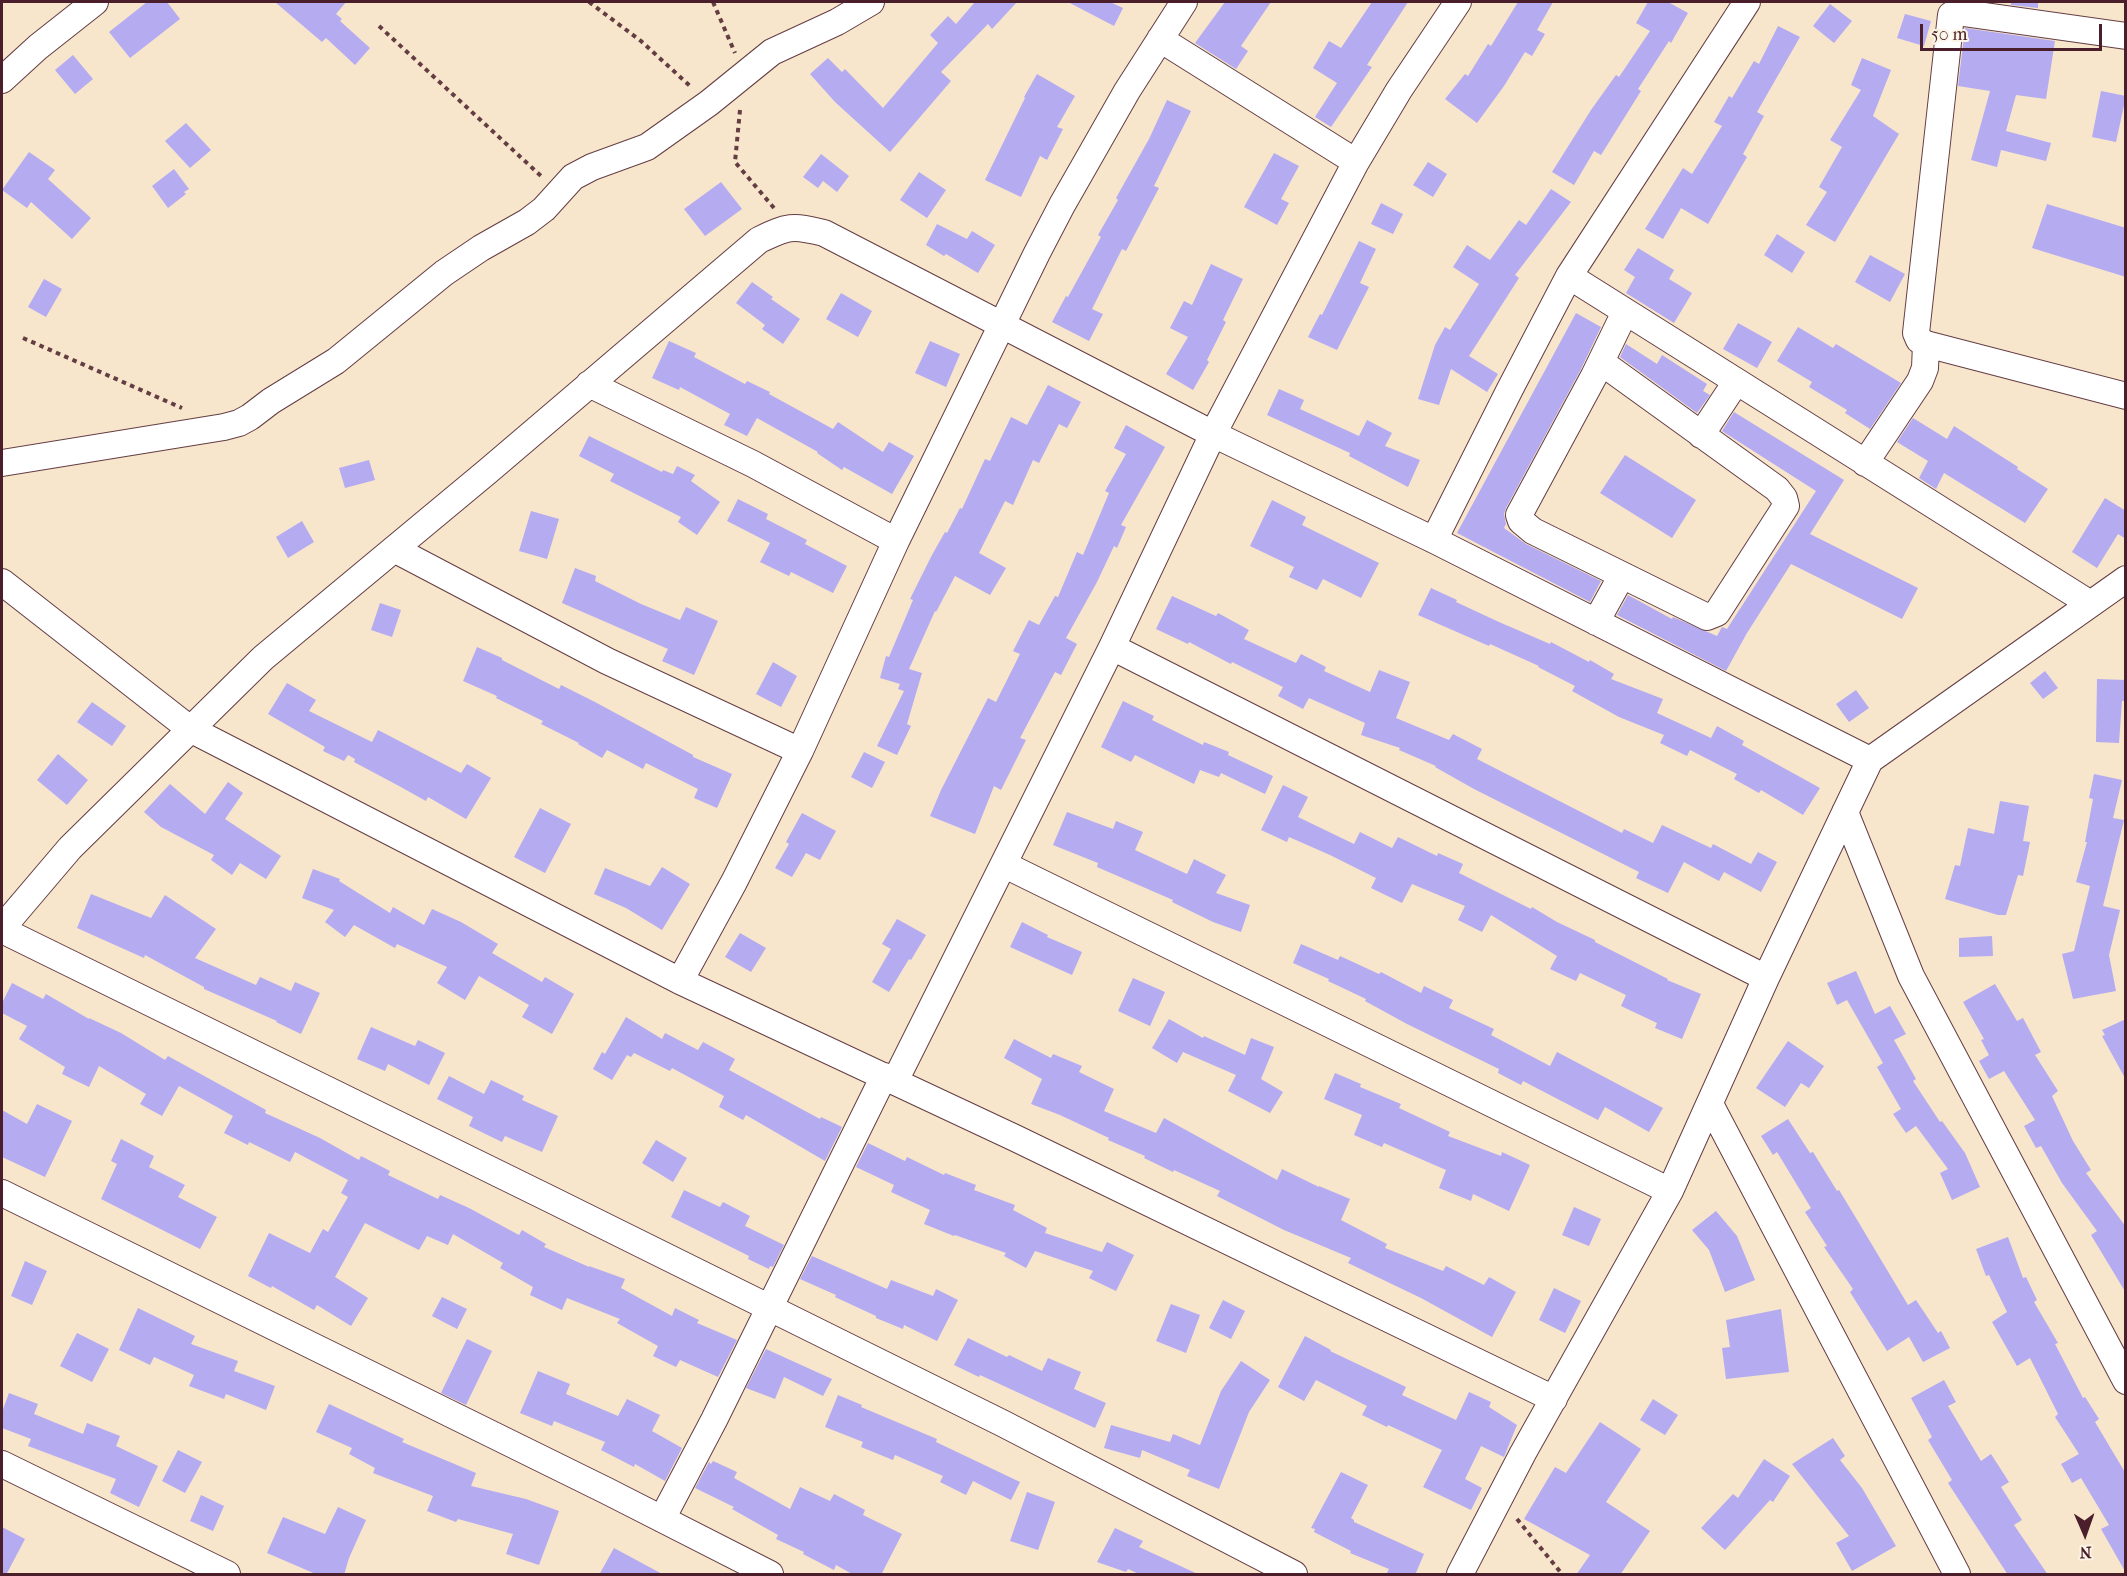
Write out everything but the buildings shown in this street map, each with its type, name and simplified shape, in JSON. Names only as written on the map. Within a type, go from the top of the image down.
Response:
[{"type":"street","points":[[2,81],[38,47],[95,2]]},
{"type":"street","points":[[2,463],[239,423],[336,361],[444,273],[527,222],[544,209],[573,177],[592,167],[647,147],[709,103],[772,52],[837,22],[872,2]]},
{"type":"street","points":[[680,981],[734,882],[800,752],[896,541],[1062,205],[1127,91],[1184,2]]},
{"type":"street","points":[[662,1519],[890,1078],[1005,865],[1213,434],[1356,162],[1399,90],[1458,2]]},
{"type":"street","points":[[1434,540],[1569,276],[1747,2]]},
{"type":"street","points":[[2126,36],[1956,12],[1951,15],[1916,333],[1919,340],[1926,344],[2126,396]]},
{"type":"street","points":[[1160,39],[1356,162]]},
{"type":"street","points":[[1294,1575],[1002,1423],[2,929],[70,848],[263,658],[488,471],[759,240],[789,227],[801,227],[824,233],[1213,434],[1434,540],[1870,760]]},
{"type":"street","points":[[1569,276],[2089,603]]},
{"type":"street","points":[[1601,362],[1777,489],[1784,498],[1786,506],[1717,613],[1707,617],[1533,531],[1521,521],[1520,515],[1625,312]]},
{"type":"street","points":[[1865,463],[1920,381],[1925,368],[1926,344]]},
{"type":"street","points":[[1701,435],[1736,382]]},
{"type":"street","points":[[589,384],[753,464],[896,541]]},
{"type":"street","points":[[394,549],[606,661],[800,752]]},
{"type":"street","points":[[1596,622],[1622,575]]},
{"type":"street","points":[[1460,1575],[1554,1399],[1670,1191],[1766,978],[1870,760],[2126,579]]},
{"type":"street","points":[[2,582],[190,729],[680,981],[890,1078],[1554,1399]]},
{"type":"street","points":[[1112,647],[1766,978]]},
{"type":"street","points":[[1845,812],[1911,976],[2126,1382]]},
{"type":"street","points":[[1005,865],[1670,1191]]},
{"type":"street","points":[[1710,1104],[1957,1575]]},
{"type":"street","points":[[2,1193],[662,1519],[770,1575]]},
{"type":"street","points":[[2,1464],[227,1575]]},
{"type":"path","points":[[589,2],[641,41],[738,128]]},
{"type":"path","points":[[713,2],[743,74],[735,162],[789,227]]},
{"type":"path","points":[[379,26],[559,192]]},
{"type":"path","points":[[23,338],[224,427]]},
{"type":"path","points":[[1500,1498],[1562,1575]]}]
